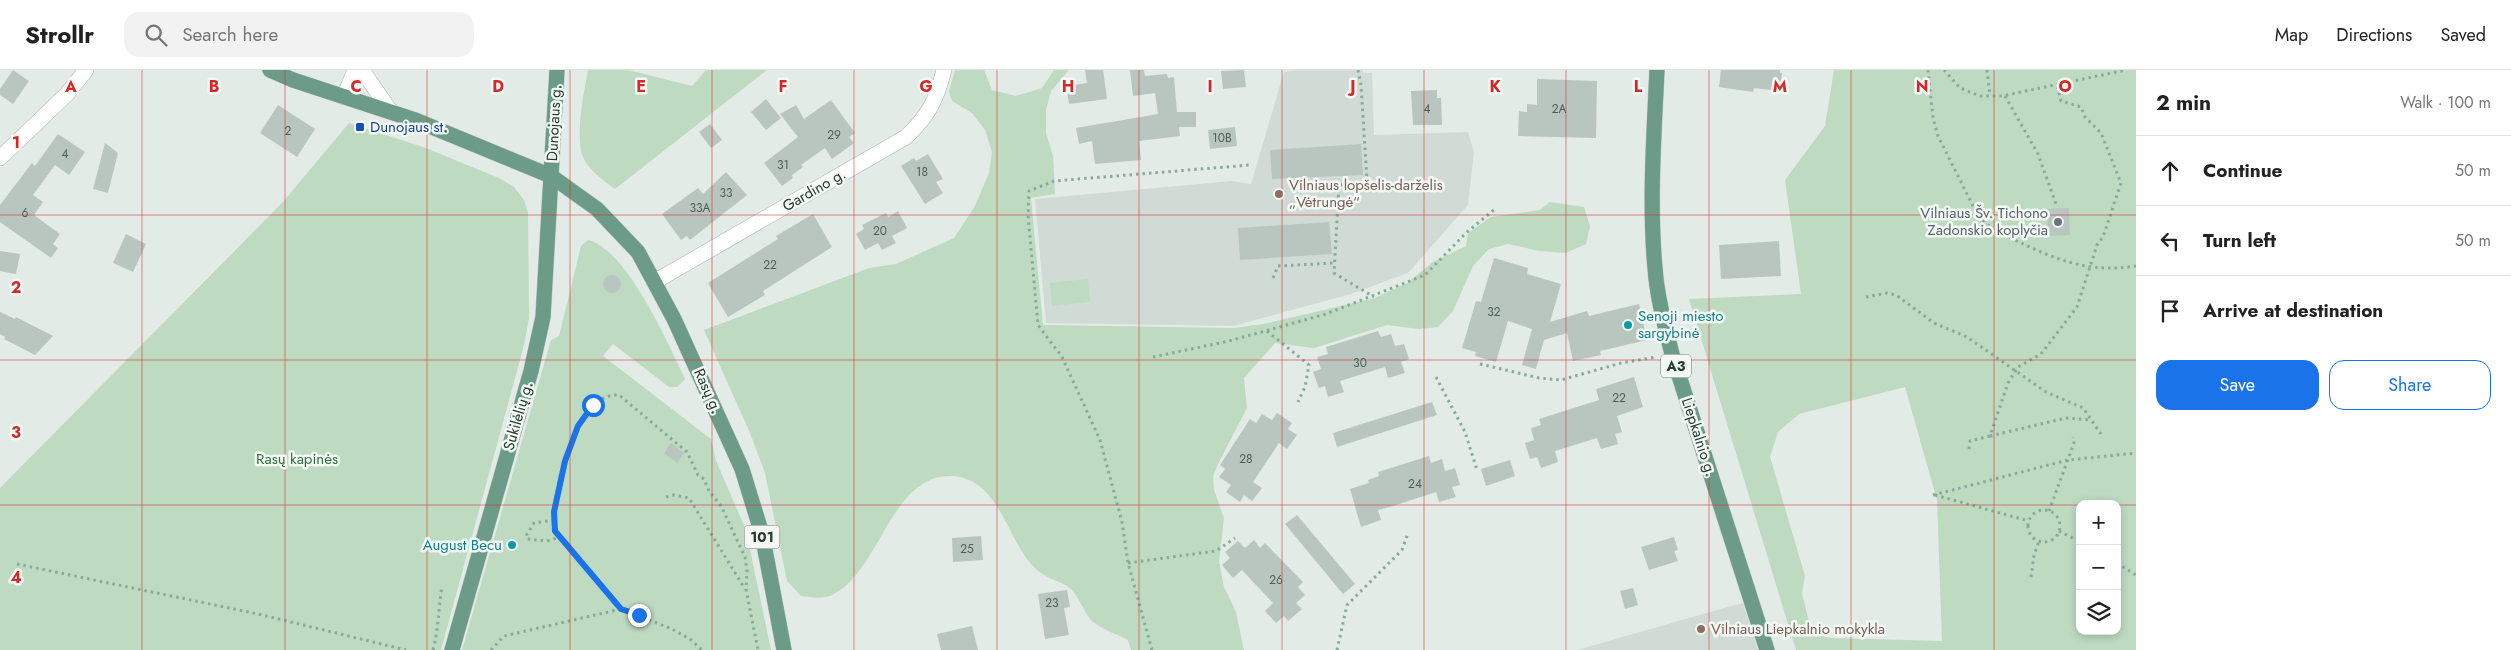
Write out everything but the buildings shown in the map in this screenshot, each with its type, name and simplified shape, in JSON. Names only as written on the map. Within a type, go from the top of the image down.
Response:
[{"type":"main road","name":"101","points":[[270,70],[458,136],[551,176]]},
{"type":"main road","name":"Dunojaus g.","points":[[551,176],[557,70]]},
{"type":"main road","name":"Liepkalnio g.","points":[[1657,70],[1653,220],[1654,269],[1672,354],[1767,650]]},
{"type":"main road","name":"Rasų g.","points":[[551,176],[597,209],[638,252],[702,377],[742,469],[762,534],[784,650]]},
{"type":"main road","name":"Sukilėlių g.","points":[[452,650],[538,342],[546,290],[551,176]]},
{"type":"street","points":[[0,158],[67,94],[86,70]]},
{"type":"street","points":[[344,97],[356,70]]},
{"type":"street","points":[[362,70],[391,112]]},
{"type":"street","name":"Gardino g.","points":[[654,282],[906,137],[924,120],[937,94],[944,70]]},
{"type":"path","points":[[1358,70],[1361,85],[1367,181],[1339,185],[1334,273],[1374,297]]},
{"type":"path","points":[[1928,70],[1932,118],[1938,136],[1977,214],[1985,224],[1994,230],[2068,263],[2088,268],[2120,269],[2136,266]]},
{"type":"path","points":[[1944,70],[1960,88],[1969,93],[1990,96],[2005,96],[2126,70]]},
{"type":"path","points":[[1987,70],[1990,96]]},
{"type":"path","points":[[1990,436],[2008,383],[2016,370],[2040,354],[2077,307],[2088,268],[2097,245],[2103,237],[2121,183],[2102,133],[2085,117],[2081,107],[2061,101],[2058,85]]},
{"type":"path","points":[[2005,96],[2038,154],[2056,204]]},
{"type":"path","points":[[1152,650],[1128,563],[1122,522],[1100,440],[1062,358],[1038,325],[1028,215],[1029,191],[1054,181],[1250,165]]},
{"type":"path","points":[[1153,357],[1229,341],[1326,314],[1374,297],[1425,275],[1467,232],[1495,209]]},
{"type":"path","points":[[1273,278],[1278,266],[1334,262]]},
{"type":"path","points":[[1866,298],[1886,293],[1896,295],[1934,323],[1967,337],[2046,392],[2083,408],[2100,434]]},
{"type":"path","points":[[1267,330],[1309,365],[1305,387],[1298,402]]},
{"type":"path","points":[[1480,364],[1539,378],[1561,380],[1621,363],[1672,354]]},
{"type":"path","points":[[1436,377],[1465,432],[1477,470]]},
{"type":"path","points":[[702,650],[690,639],[678,632],[621,609],[555,531],[554,520],[565,461],[578,426],[593,405],[605,397],[619,395],[687,452],[698,475],[704,479],[733,528],[745,557],[747,571],[746,589],[758,650]]},
{"type":"path","points":[[1969,449],[1970,440],[2066,418],[2091,420]]},
{"type":"path","points":[[2049,511],[2074,443],[2073,437]]},
{"type":"path","points":[[2029,521],[1933,495],[2068,460],[2136,453]]},
{"type":"path","points":[[666,497],[674,494],[689,498],[746,589]]},
{"type":"path","points":[[2049,511],[2059,520],[2059,531],[2052,540],[2039,541],[2029,532],[2029,521],[2036,513],[2049,511]]},
{"type":"path","points":[[554,520],[534,523],[527,534],[528,539],[547,540],[560,537]]},
{"type":"path","points":[[2059,531],[2076,540]]},
{"type":"path","points":[[1337,650],[1347,605],[1402,550],[1408,533]]},
{"type":"path","points":[[1128,563],[1216,551],[1235,538]]},
{"type":"path","points":[[2031,578],[2034,555],[2039,541]]},
{"type":"path","points":[[17,564],[258,614],[406,650]]},
{"type":"path","points":[[2121,566],[2136,575]]},
{"type":"path","points":[[433,650],[440,624],[437,613],[442,587]]},
{"type":"path","points":[[491,650],[504,636],[621,609]]},
{"type":"shaded area","name":"Vilniaus lopšelis-darželis „Vėtrungė“","points":[[1297,70],[1363,70],[1363,73],[1372,73],[1374,135],[1468,132],[1474,152],[1468,205],[1408,273],[1351,294],[1233,326],[1046,323],[1035,199],[1232,181],[1251,184],[1284,72]]},
{"type":"shaded area","name":"Vilniaus Liepkalnio mokykla","points":[[1743,603],[1758,650],[1577,650],[1724,608]]},
{"type":"green space","points":[[588,70],[628,70],[692,86],[706,70],[767,70],[615,189],[590,167],[581,151],[581,116]]},
{"type":"green space","points":[[955,70],[984,70],[992,90],[1016,96],[1042,88],[1054,70],[1069,70],[1051,91],[1046,110],[1046,133],[1053,156],[1055,194],[1031,198],[1043,325],[1234,328],[1263,324],[1375,298],[1407,283],[1433,262],[1466,246],[1468,233],[1491,217],[1540,210],[1550,202],[1584,207],[1590,226],[1586,244],[1566,253],[1539,251],[1508,244],[1489,249],[1473,266],[1453,311],[1438,327],[1419,329],[1387,325],[1314,348],[1275,343],[1244,378],[1247,408],[1213,477],[1214,490],[1224,518],[1219,561],[1224,587],[1236,612],[1244,650],[1131,650],[1128,640],[1104,629],[1091,620],[1071,589],[1044,575],[1032,565],[1023,554],[1000,511],[980,487],[968,479],[952,476],[931,479],[914,490],[900,506],[864,565],[850,582],[830,596],[818,598],[801,596],[787,581],[765,473],[750,433],[704,330],[869,268],[896,264],[954,238],[975,206],[989,173],[992,152],[985,130],[972,113],[952,101],[949,91]]},
{"type":"green space","points":[[1834,70],[2136,70],[2136,650],[1796,650],[1689,299],[1801,294],[1785,180],[1825,126]],"holes":[[[1905,387],[1937,500],[1942,641],[1831,638],[1812,634],[1802,593],[1805,576],[1770,457],[1778,432],[1799,414]]]},
{"type":"green space","name":"Rasų kapinės","points":[[349,123],[423,147],[499,178],[514,187],[524,200],[528,213],[529,318],[524,345],[441,650],[0,650],[0,488],[283,202]]},
{"type":"green space","points":[[588,240],[602,247],[617,260],[631,279],[657,322],[685,379],[677,387],[669,387],[613,344],[603,356],[711,439],[716,461],[746,530],[771,650],[462,650],[551,340],[559,336],[581,246]]},
{"type":"green space","points":[[1088,279],[1090,302],[1052,306],[1050,283]]},
{"type":"place","name":"Dunojaus st.","points":[[360,127]]},
{"type":"place","name":"Vilniaus lopšelis-darželis „Vėtrungė“","points":[[1279,194]]},
{"type":"place","name":"Vilniaus Šv. Tichono Zadonskio koplyčia","points":[[2058,222]]},
{"type":"place","name":"Senoji miesto sargybinė","points":[[1628,325]]},
{"type":"place","name":"August Becu","points":[[512,545]]},
{"type":"place","name":"Vilniaus Liepkalnio mokykla","points":[[1701,629]]},
{"type":"route","points":[[593,405],[578,426],[565,461],[554,512],[555,531],[621,609],[639,615]]}]
